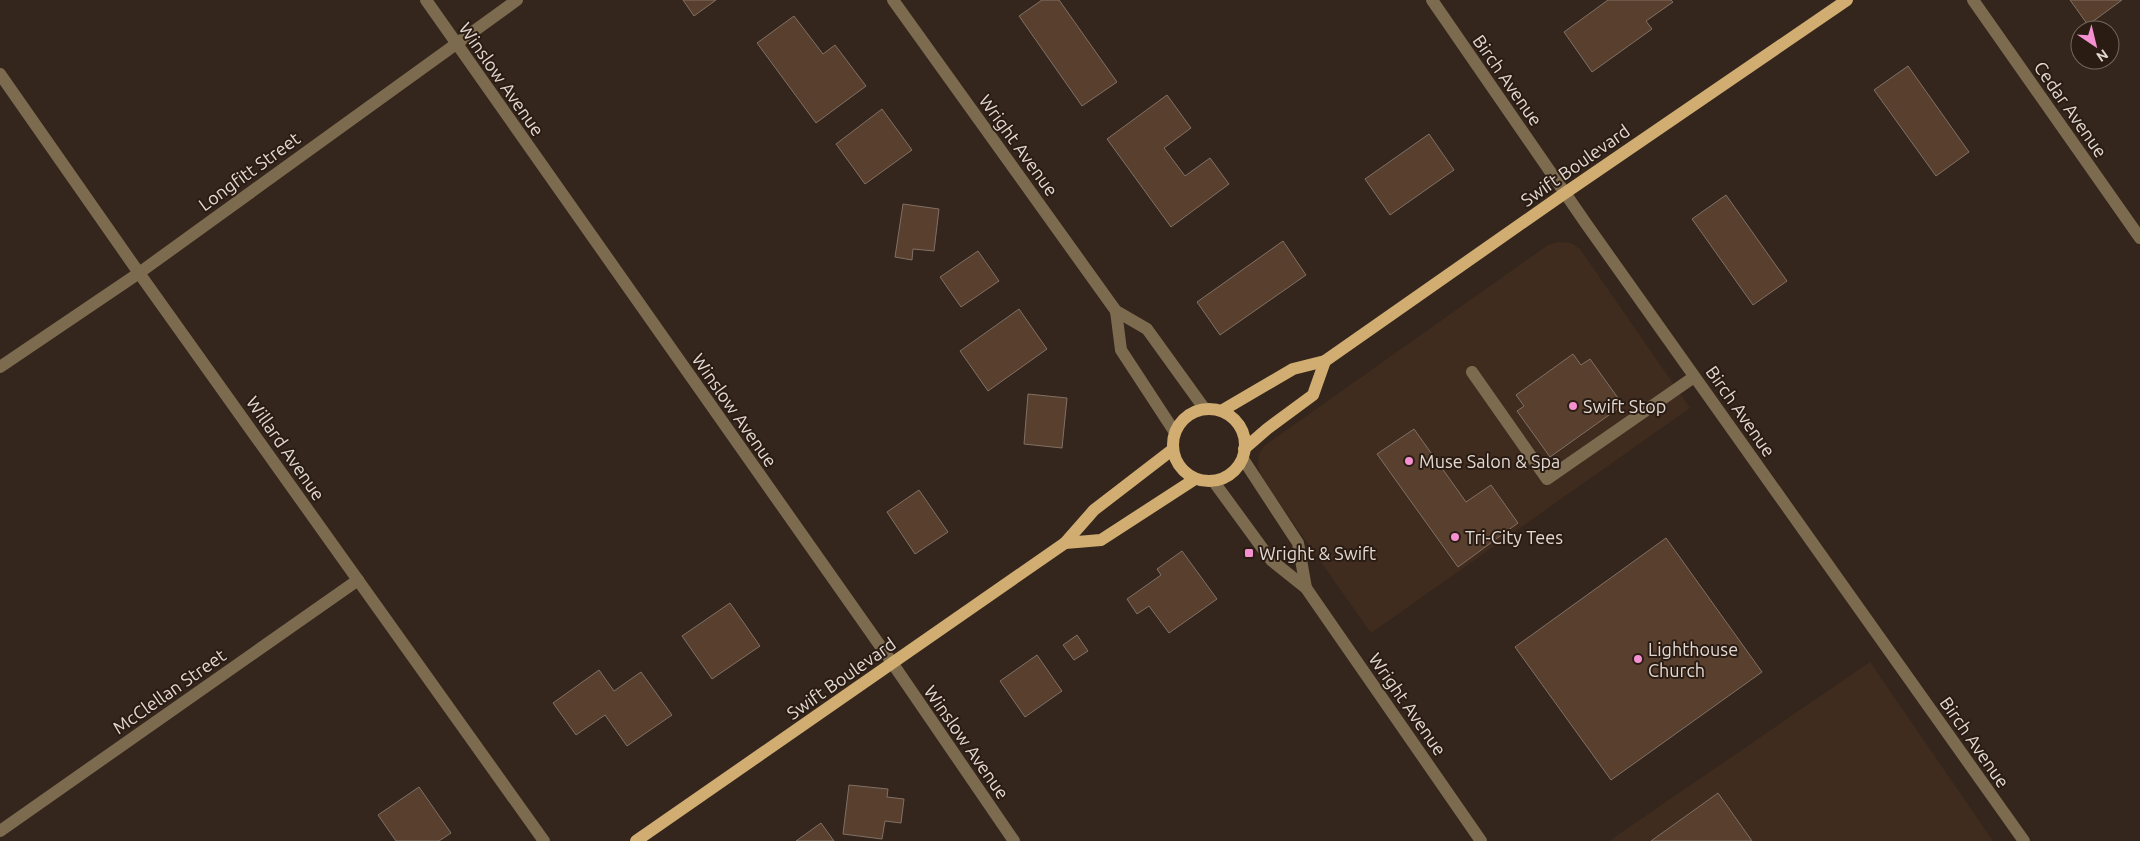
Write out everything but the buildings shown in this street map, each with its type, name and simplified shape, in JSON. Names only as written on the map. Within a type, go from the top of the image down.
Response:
[{"type":"main road","name":"Swift Boulevard","points":[[1223,410],[1293,369],[1325,361],[1565,193],[1847,0]]},
{"type":"main road","points":[[1244,454],[1246,440],[1238,422],[1223,410],[1204,408],[1186,415],[1174,431],[1172,450],[1179,468],[1195,479],[1214,482],[1232,474],[1244,454],[1266,430],[1312,395],[1325,361]]},
{"type":"main road","name":"Swift Boulevard","points":[[636,841],[1065,543],[1094,510],[1172,450]]},
{"type":"main road","points":[[1065,543],[1101,540],[1195,479]]},
{"type":"street","name":"Winslow Avenue","points":[[426,0],[893,664],[1014,841]]},
{"type":"street","name":"Longfitt Street","points":[[0,367],[139,273],[517,0]]},
{"type":"street","name":"Wright Avenue","points":[[893,0],[1116,311],[1147,329],[1204,408]]},
{"type":"street","name":"Birch Avenue","points":[[1432,0],[1694,377],[2024,841]]},
{"type":"street","name":"Cedar Avenue","points":[[1973,0],[2140,238]]},
{"type":"street","name":"Willard Avenue","points":[[0,74],[139,273],[544,841]]},
{"type":"street","name":"Wright Avenue","points":[[1116,311],[1121,350],[1174,431]]},
{"type":"street","points":[[1472,372],[1547,479],[1694,377]]},
{"type":"street","name":"Wright Avenue","points":[[1244,454],[1298,543],[1306,588]]},
{"type":"street","name":"Wright Avenue","points":[[1214,482],[1271,560],[1306,588],[1481,841]]},
{"type":"street","name":"McClellan Street","points":[[0,831],[358,580]]},
{"type":"shaded area","points":[[1559,242],[1571,243],[1580,249],[1690,408],[1371,633],[1261,477],[1258,465],[1259,454],[1264,446],[1548,245]]},
{"type":"shaded area","points":[[1870,662],[1993,841],[1609,841]]},
{"type":"place","name":"Swift Stop","points":[[1573,406]]},
{"type":"place","name":"Muse Salon & Spa","points":[[1409,461]]},
{"type":"place","name":"Tri-City Tees","points":[[1455,537]]},
{"type":"place","name":"Wright & Swift","points":[[1249,553]]},
{"type":"place","name":"Lighthouse Church","points":[[1638,659]]}]
